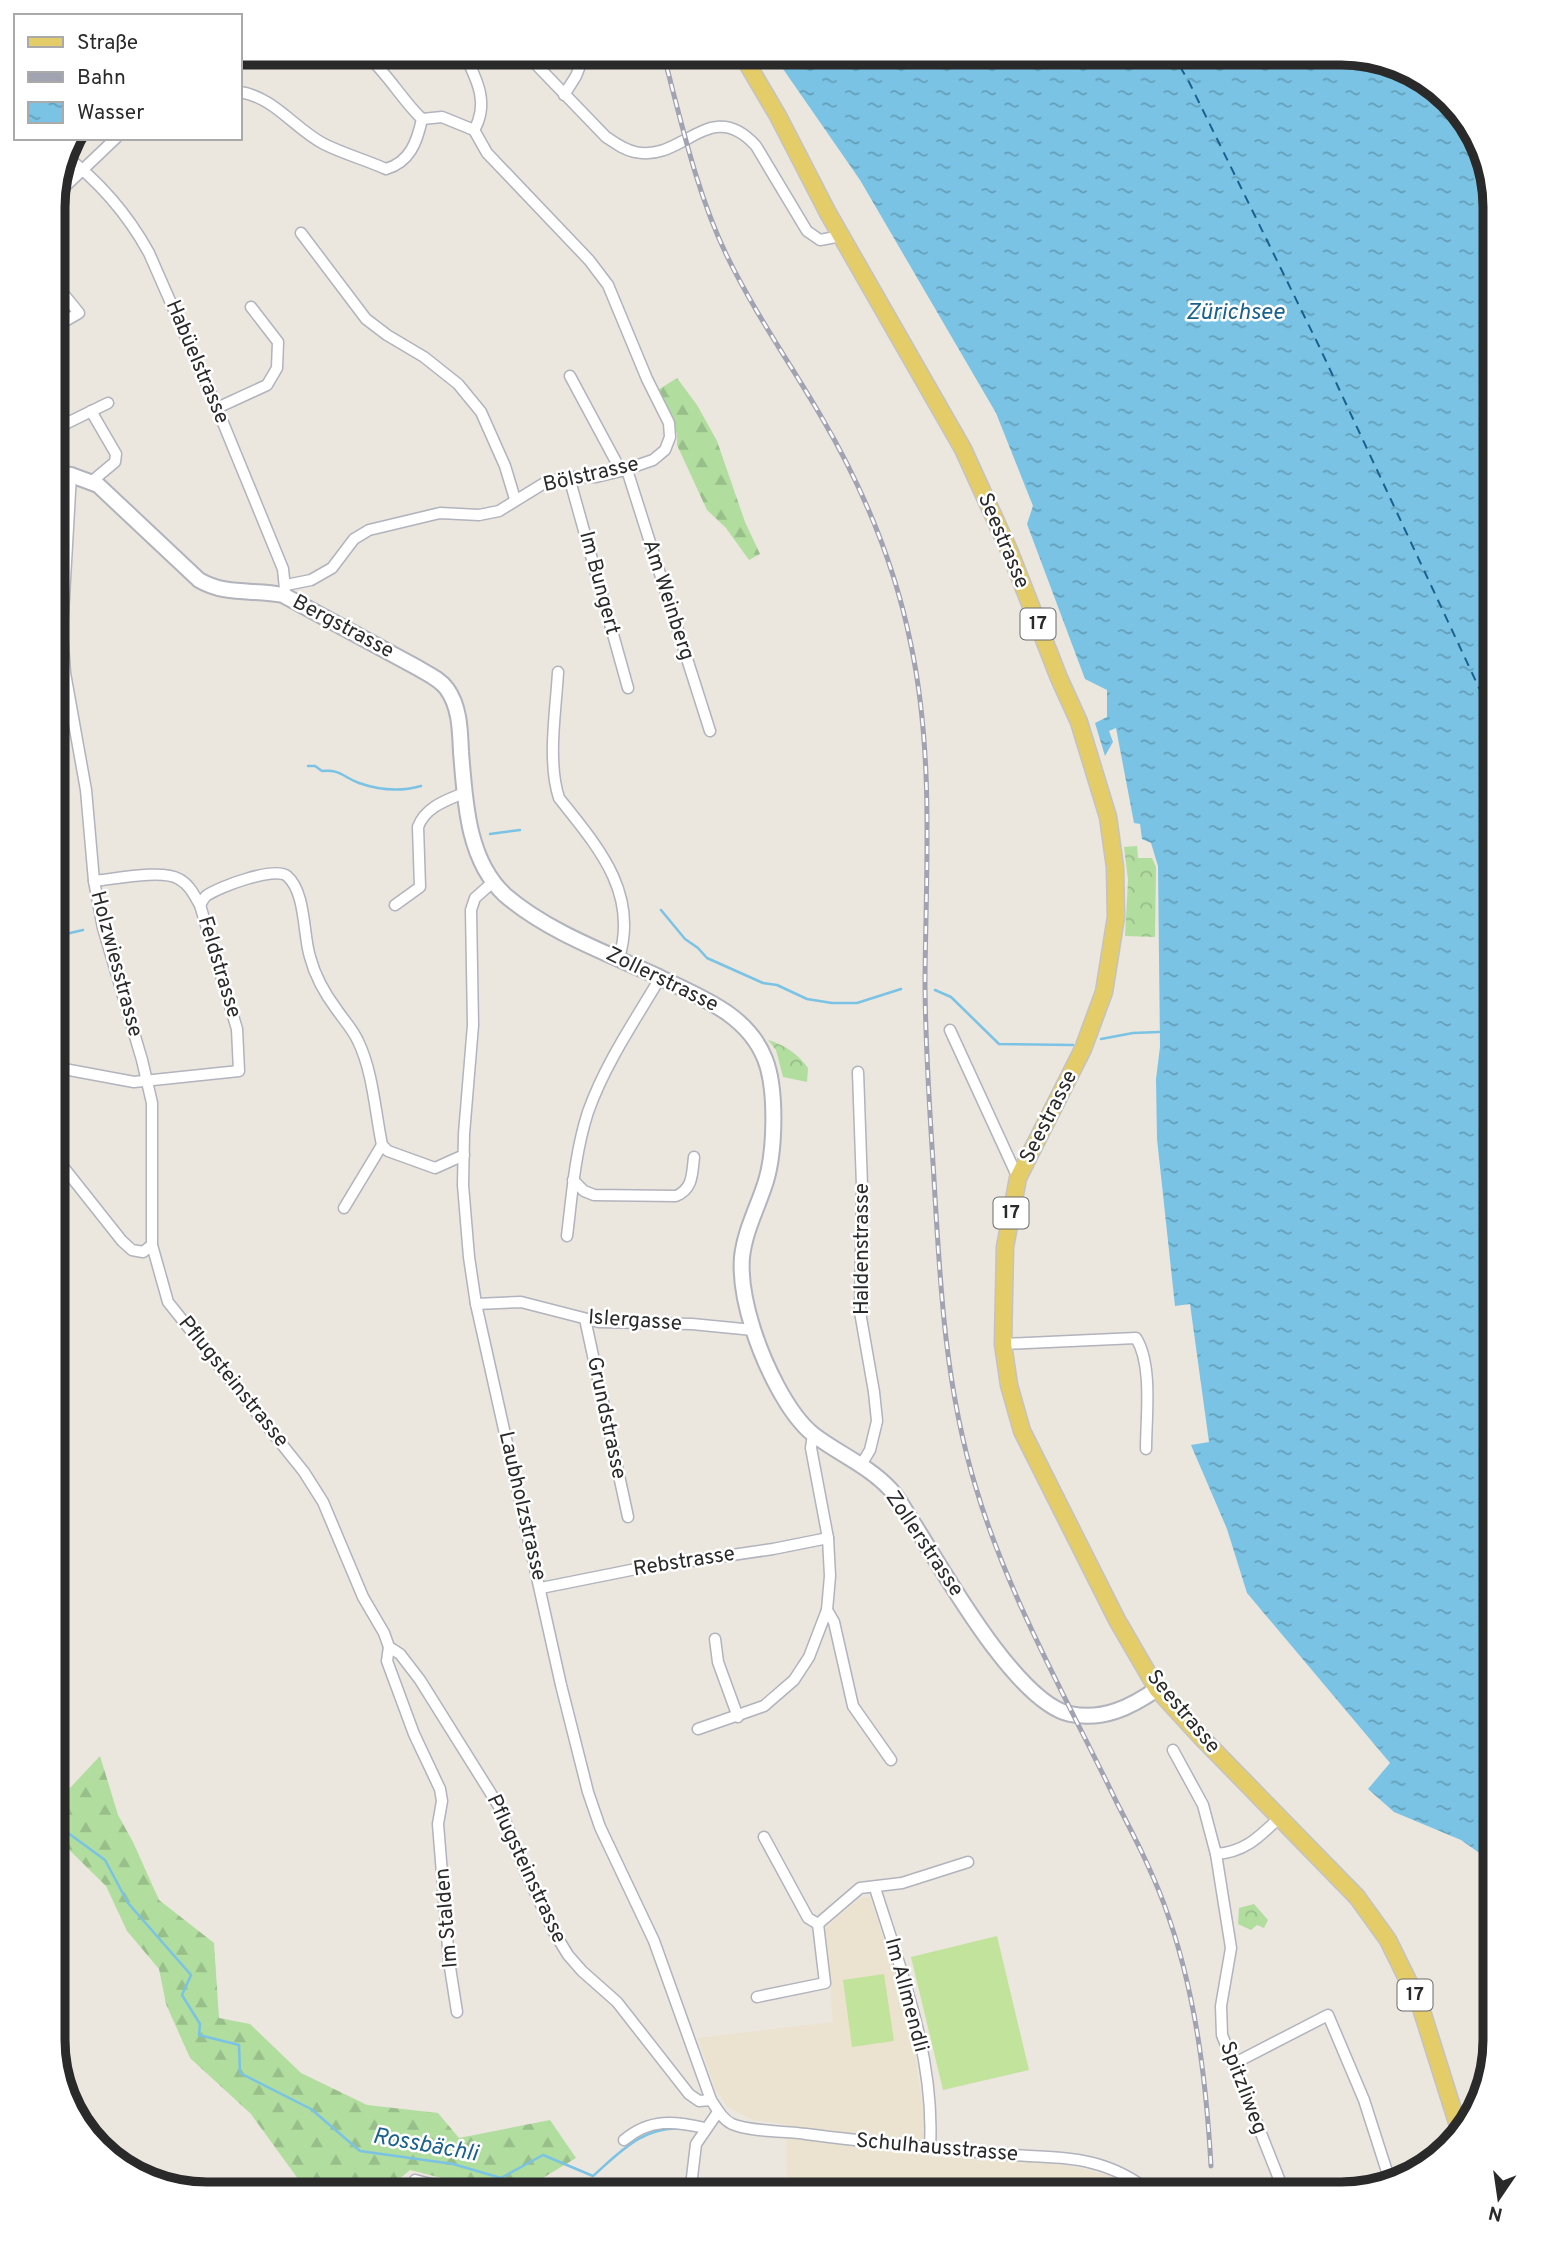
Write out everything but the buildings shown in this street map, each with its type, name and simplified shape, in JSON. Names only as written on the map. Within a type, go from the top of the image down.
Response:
[{"type":"main road","name":"Seestrasse","points":[[748,65],[841,236],[963,449],[992,511],[1079,722],[1108,817],[1115,867],[1116,917],[1104,992],[1083,1049],[1018,1178],[1005,1247],[1003,1344],[1009,1385],[1021,1431],[1117,1620],[1157,1689],[1357,1897],[1393,1947],[1420,2005],[1457,2122]]},
{"type":"street","points":[[378,65],[411,109],[422,119],[442,117],[474,130],[479,119],[482,97],[469,65]]},
{"type":"street","points":[[537,65],[606,137],[620,147],[634,152],[649,154],[662,151],[716,126],[726,126],[747,136],[756,146],[807,231],[820,240],[841,236]]},
{"type":"street","points":[[564,95],[580,65]]},
{"type":"street","points":[[242,92],[269,103],[324,144],[386,169],[404,161],[419,133],[422,119]]},
{"type":"street","name":"Bölstrasse","points":[[284,590],[311,580],[332,568],[354,539],[369,530],[440,513],[479,515],[499,511],[546,482],[569,477],[596,477],[624,470],[653,460],[665,450],[670,437],[669,423],[647,379],[608,285],[589,260],[487,153],[474,130]]},
{"type":"street","points":[[66,186],[115,140]]},
{"type":"street","name":"Habüelstrasse","points":[[72,161],[118,205],[137,231],[159,275],[284,569],[284,590]]},
{"type":"street","points":[[301,233],[366,318],[387,335],[424,357],[458,384],[481,412],[505,466],[515,499]]},
{"type":"street","points":[[65,296],[79,313],[65,321]]},
{"type":"street","points":[[217,408],[267,385],[277,368],[278,342],[251,307]]},
{"type":"street","name":"Am Weinberg","points":[[570,376],[624,470],[710,730]]},
{"type":"street","points":[[65,424],[108,403]]},
{"type":"street","points":[[91,411],[116,454],[115,462],[91,482]]},
{"type":"street","name":"Bergstrasse","points":[[65,474],[91,482],[105,491],[199,580],[209,586],[228,592],[284,590],[418,668],[446,688],[459,717],[464,788]]},
{"type":"street","name":"Holzwiesstrasse","points":[[65,560],[71,475]]},
{"type":"street","name":"Im Bungert","points":[[569,477],[628,688]]},
{"type":"street","name":"Holzwiesstrasse","points":[[65,664],[86,790],[94,881],[103,928],[146,1079],[152,1115],[152,1245]]},
{"type":"street","points":[[558,672],[554,765],[556,787],[559,798],[611,868],[619,887],[623,908],[623,943],[619,958]]},
{"type":"street","points":[[395,905],[420,887],[420,821],[437,804],[464,788]]},
{"type":"street","name":"Zollerstrasse","points":[[464,788],[473,836],[493,882],[519,905],[561,932],[725,1010],[752,1034],[766,1061],[772,1096],[773,1139],[766,1179],[746,1234],[742,1285],[753,1330],[784,1399],[797,1418],[813,1434],[861,1465],[892,1490],[984,1635],[1022,1681],[1049,1706],[1066,1714],[1090,1716],[1111,1713],[1134,1705],[1157,1689]]},
{"type":"street","name":"Feldstrasse","points":[[146,1079],[239,1071],[237,1029],[200,905],[205,897],[244,880],[275,872],[285,874],[300,900],[314,970],[330,1001],[357,1038],[365,1060],[382,1145]]},
{"type":"street","points":[[94,881],[162,874],[177,877],[190,887],[200,905]]},
{"type":"street","name":"Laubholzstrasse","points":[[493,882],[475,898],[471,910],[473,1025],[464,1155],[465,1219],[476,1304],[561,1685],[588,1792],[600,1826],[654,1941],[711,2100],[718,2112]]},
{"type":"street","points":[[567,1236],[573,1181],[587,1114],[604,1074],[660,978]]},
{"type":"street","points":[[950,1030],[1018,1178]]},
{"type":"street","points":[[65,1069],[134,1082],[146,1079]]},
{"type":"street","name":"Haldenstrasse","points":[[858,1072],[862,1186],[860,1312],[877,1421],[870,1450],[861,1465]]},
{"type":"street","points":[[344,1208],[382,1145],[388,1152],[435,1168],[464,1155]]},
{"type":"street","points":[[573,1181],[584,1191],[594,1195],[676,1196],[685,1192],[691,1181],[694,1157]]},
{"type":"street","points":[[65,1169],[132,1251],[143,1252],[152,1245]]},
{"type":"street","name":"Pflugsteinstrasse","points":[[152,1245],[168,1302],[304,1472],[323,1502],[363,1597],[384,1633],[389,1647],[387,1661],[414,1734],[440,1789],[442,1801],[438,1824]]},
{"type":"street","name":"Islergasse","points":[[476,1304],[521,1302],[599,1322],[692,1324],[753,1330]]},
{"type":"street","name":"Grundstrasse","points":[[585,1319],[628,1517]]},
{"type":"street","points":[[1003,1344],[1136,1338],[1142,1347],[1147,1385],[1146,1449]]},
{"type":"street","points":[[698,1730],[764,1706],[794,1680],[809,1657],[827,1610],[830,1576],[828,1538],[811,1448],[813,1434]]},
{"type":"street","name":"Rebstrasse","points":[[541,1588],[636,1569],[828,1538]]},
{"type":"street","points":[[827,1610],[834,1622],[853,1706],[891,1760]]},
{"type":"street","points":[[715,1639],[718,1662],[738,1717]]},
{"type":"street","name":"Pflugsteinstrasse","points":[[389,1647],[400,1654],[420,1681],[500,1808],[537,1897],[568,1955],[617,2002],[689,2094],[699,2101],[711,2100]]},
{"type":"street","name":"Spitzliweg","points":[[1173,1750],[1203,1805],[1216,1854],[1231,1935],[1221,2006],[1222,2035],[1280,2182]]},
{"type":"street","points":[[1216,1854],[1232,1853],[1256,1840],[1279,1818]]},
{"type":"street","name":"Im Stalden","points":[[438,1824],[449,1961],[457,2012]]},
{"type":"street","points":[[757,1997],[825,1983],[818,1924],[808,1917],[764,1837]]},
{"type":"street","points":[[818,1924],[860,1888],[902,1883],[968,1862]]},
{"type":"street","name":"Im Allmendli","points":[[875,1888],[916,2017],[931,2123],[930,2146]]},
{"type":"street","points":[[1233,2064],[1328,2015],[1364,2100],[1388,2174]]},
{"type":"street","points":[[691,2182],[696,2144],[718,2112]]},
{"type":"street","name":"Schulhausstrasse","points":[[718,2112],[734,2125],[849,2140],[1078,2159],[1118,2170],[1138,2182]]},
{"type":"street","points":[[624,2140],[635,2130],[673,2120],[705,2128]]},
{"type":"street","points":[[415,2180],[423,2182]]},
{"type":"shaded area","points":[[870,1897],[910,2022],[930,2157],[1056,2163],[1108,2175],[1118,2182],[787,2182],[786,2124],[753,2120],[728,2107],[716,2090],[698,2038],[833,2022],[826,1927],[860,1898]]},
{"type":"green space","points":[[677,378],[697,405],[717,441],[745,522],[760,554],[749,560],[726,528],[707,510],[677,445],[677,434],[658,390]]},
{"type":"green space","points":[[1137,846],[1138,858],[1152,858],[1156,867],[1155,937],[1125,936],[1128,880],[1124,847]]},
{"type":"green space","points":[[768,1040],[785,1047],[800,1058],[808,1068],[807,1082],[783,1077],[776,1050]]},
{"type":"green space","points":[[100,1756],[118,1815],[159,1900],[214,1943],[219,2018],[250,2024],[301,2073],[367,2105],[438,2113],[459,2138],[550,2120],[576,2158],[536,2182],[458,2182],[410,2170],[396,2182],[300,2182],[251,2114],[190,2058],[166,2004],[159,1969],[127,1931],[106,1886],[65,1846],[65,1793]]},
{"type":"green space","points":[[1254,1904],[1268,1920],[1264,1928],[1257,1925],[1251,1930],[1238,1924],[1239,1908]]},
{"type":"green space","points":[[997,1936],[1029,2070],[943,2090],[911,1957]]},
{"type":"green space","points":[[884,1974],[894,2041],[852,2047],[843,1980]]},
{"type":"green space","points":[[94,2126],[126,2157],[106,2141]]},
{"type":"water","name":"Zürichsee","points":[[780,65],[1369,67],[1396,76],[1428,94],[1454,120],[1472,152],[1482,188],[1483,207],[1483,1856],[1461,1840],[1394,1812],[1368,1789],[1390,1763],[1247,1593],[1227,1529],[1191,1445],[1209,1442],[1190,1304],[1175,1306],[1157,1139],[1156,1079],[1160,1047],[1158,866],[1151,843],[1142,839],[1140,824],[1134,823],[1116,728],[1109,731],[1113,742],[1105,756],[1095,723],[1107,717],[1107,690],[1085,679],[1027,524],[1033,506],[996,413],[860,180]]},
{"type":"waterway","points":[[308,766],[337,772],[374,787],[397,790],[421,786]]},
{"type":"waterway","points":[[490,834],[520,830]]},
{"type":"waterway","points":[[661,910],[685,939],[707,958],[807,999],[857,1003],[901,989]]},
{"type":"waterway","points":[[65,934],[83,930]]},
{"type":"waterway","points":[[935,990],[951,997],[999,1044],[1073,1045]]},
{"type":"waterway","points":[[1101,1039],[1133,1033],[1159,1032]]},
{"type":"waterway","name":"Rossbächli","points":[[65,1831],[105,1860],[128,1903],[191,1975],[182,1995],[200,2024],[199,2035],[239,2045],[240,2073],[311,2109],[360,2151],[453,2164],[501,2178],[543,2155],[593,2176],[624,2149],[646,2135],[671,2129],[686,2129]]},
{"type":"ferry route","points":[[1179,65],[1318,344],[1483,696]]},
{"type":"railway","points":[[666,65],[690,155],[715,230],[748,296],[822,418],[851,472],[887,556],[904,615],[918,686],[926,770],[925,979],[928,1079],[942,1296],[957,1412],[976,1488],[1005,1568],[1040,1648],[1148,1865],[1175,1936],[1197,2033],[1211,2166]]}]
